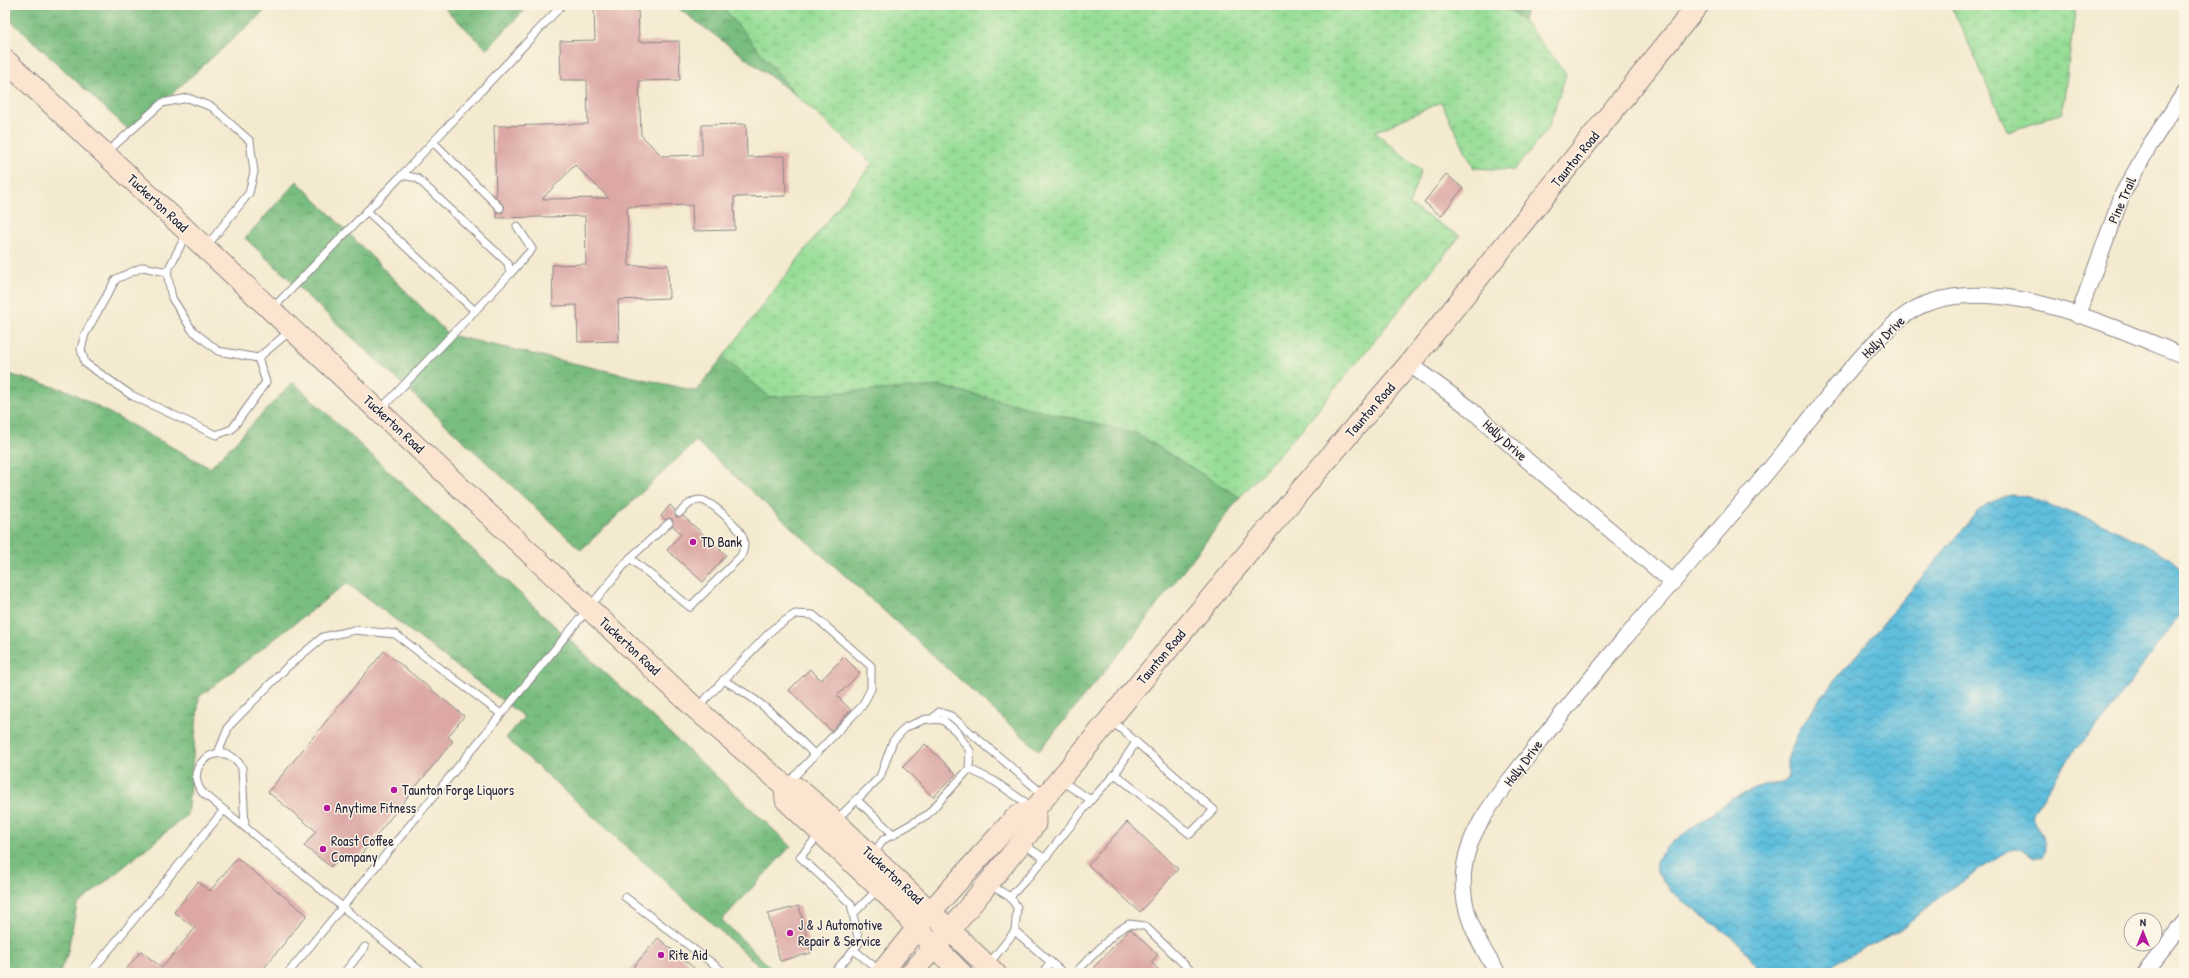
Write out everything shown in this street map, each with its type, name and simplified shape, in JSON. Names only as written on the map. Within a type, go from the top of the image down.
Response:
[{"type":"main road","name":"Taunton Road","points":[[881,973],[932,911],[1017,816],[1040,803],[1284,510],[1409,364],[1698,5]]},
{"type":"main road","name":"Tuckerton Road","points":[[5,60],[206,247],[291,329],[380,410],[696,709],[785,786],[797,788],[827,827],[878,888],[900,907],[917,929],[962,973]]},
{"type":"main road","points":[[911,973],[951,930],[1021,843],[1035,824],[1040,803]]},
{"type":"main road","name":"Tuckerton Road","points":[[827,827],[872,857],[932,911],[991,969]]},
{"type":"street","name":"Pine Trail","points":[[2078,316],[2123,193],[2150,145],[2184,93]]},
{"type":"street","name":"Holly Drive","points":[[1498,973],[1477,940],[1470,924],[1466,902],[1465,863],[1474,835],[1499,796],[1590,678],[1715,534],[1876,341],[1909,312],[1928,303],[1947,298],[1987,296],[2028,301],[2078,316],[2184,356]]},
{"type":"street","name":"Holly Drive","points":[[1409,364],[1467,406],[1528,461],[1672,582]]},
{"type":"street","points":[[2145,973],[2184,922]]},
{"type":"lane","points":[[271,310],[402,175],[562,5]]},
{"type":"lane","points":[[105,154],[162,103],[188,98],[212,107],[250,141],[254,172],[249,193],[206,247]]},
{"type":"lane","points":[[433,142],[500,208]]},
{"type":"lane","points":[[402,175],[417,178],[508,263],[510,274]]},
{"type":"lane","points":[[367,211],[474,311]]},
{"type":"lane","points":[[380,410],[532,249],[517,226]]},
{"type":"lane","points":[[188,231],[167,272],[172,298],[192,330],[218,351],[258,358]]},
{"type":"lane","points":[[167,272],[143,267],[116,279],[85,334],[81,349],[85,363],[131,395],[216,434],[232,429],[266,382],[258,358]]},
{"type":"lane","points":[[258,358],[291,329]]},
{"type":"lane","points":[[630,558],[690,607],[741,556],[744,540],[742,533],[707,500],[693,501],[679,513]]},
{"type":"lane","points":[[288,973],[630,558],[669,523]]},
{"type":"lane","points":[[696,709],[773,629],[795,614],[813,615],[871,666],[871,689],[862,706],[814,754],[785,786]]},
{"type":"lane","points":[[218,753],[229,726],[287,667],[323,638],[355,630],[395,634],[501,714]]},
{"type":"lane","points":[[723,680],[750,694],[775,714],[814,754]]},
{"type":"lane","points":[[932,720],[939,712],[951,716],[1040,803]]},
{"type":"lane","points":[[834,973],[859,943],[854,913],[851,904],[800,857],[827,827],[880,776],[893,741],[906,727],[926,719],[943,720],[956,731],[970,751],[969,769],[927,815],[883,840],[872,857]]},
{"type":"lane","points":[[1110,719],[1214,810],[1190,834],[1115,774]]},
{"type":"lane","points":[[1010,897],[1091,800],[1115,774],[1136,742]]},
{"type":"lane","points":[[245,827],[242,768],[233,757],[218,753],[210,756],[202,762],[198,769],[197,781],[202,792],[423,973]]},
{"type":"lane","points":[[969,769],[1040,803]]},
{"type":"lane","points":[[1059,780],[1091,800]]},
{"type":"lane","points":[[856,798],[894,835]]},
{"type":"lane","points":[[90,973],[224,810]]},
{"type":"lane","points":[[1021,843],[1044,858]]},
{"type":"lane","points":[[989,884],[1010,897],[1017,907],[1014,931],[991,969]]},
{"type":"lane","points":[[854,913],[878,888]]},
{"type":"lane","points":[[625,897],[725,973]]},
{"type":"lane","points":[[1075,973],[1116,932],[1130,924],[1144,926],[1193,973]]},
{"type":"lane","points":[[1014,931],[1063,973]]},
{"type":"lane","points":[[344,973],[366,947]]},
{"type":"lane","points":[[854,950],[881,973]]},
{"type":"lane","points":[[1042,973],[1051,962]]},
{"type":"green space","points":[[5,5],[271,5],[130,131],[5,15]]},
{"type":"green space","points":[[441,5],[529,5],[487,49]]},
{"type":"green space","points":[[674,5],[721,5],[797,96]]},
{"type":"green space","points":[[721,5],[1500,5],[1523,20],[1566,74],[1548,129],[1514,170],[1474,168],[1441,102],[1375,132],[1421,170],[1409,205],[1460,236],[1308,422],[1240,497],[1137,434],[940,386],[770,397],[723,357],[872,163],[797,96]]},
{"type":"green space","points":[[1500,5],[1529,5],[1523,20]]},
{"type":"green space","points":[[1951,5],[2076,5],[2062,113],[2008,132]]},
{"type":"green space","points":[[297,181],[449,335],[696,391],[723,357],[770,397],[940,386],[1137,434],[1240,497],[1131,639],[1039,751],[696,441],[581,550],[245,238]]},
{"type":"green space","points":[[5,373],[69,391],[210,468],[293,382],[791,846],[722,920],[776,973],[767,973],[506,738],[524,717],[347,583],[199,697],[187,815],[77,905],[67,955],[59,973],[5,973]]},
{"type":"water","points":[[2011,495],[2025,496],[2102,524],[2170,558],[2184,570],[2184,608],[2103,720],[2074,751],[2033,812],[2045,846],[2042,857],[2034,857],[2021,848],[2010,850],[1948,890],[1902,929],[1815,973],[1763,973],[1735,940],[1674,894],[1657,871],[1656,859],[1673,842],[1730,800],[1763,785],[1782,783],[1788,779],[1788,757],[1800,728],[1821,697],[1976,513],[1988,503]]},
{"type":"building","points":[[638,6],[639,42],[679,41],[680,80],[639,81],[641,135],[662,156],[702,155],[702,125],[746,124],[747,157],[785,156],[786,196],[734,197],[735,230],[693,231],[692,205],[627,207],[629,266],[668,265],[669,298],[618,300],[619,341],[578,342],[577,305],[553,306],[552,265],[586,264],[585,216],[497,218],[496,211],[502,213],[505,207],[496,197],[494,126],[588,124],[587,80],[561,80],[560,41],[595,40],[594,8]],"holes":[[[575,165],[609,198],[542,199]]]},
{"type":"building","points":[[1446,174],[1463,188],[1441,216],[1424,202]]},
{"type":"building","name":"TD Bank","points":[[670,505],[675,510],[676,517],[683,516],[726,555],[703,582],[667,550],[681,534],[673,526],[672,519],[668,518],[665,520],[661,516]]},
{"type":"building","points":[[384,651],[464,716],[448,737],[453,741],[354,863],[342,853],[331,867],[304,846],[316,831],[268,792]]},
{"type":"building","points":[[844,657],[860,673],[837,696],[851,710],[831,731],[789,690],[810,669],[821,680]]},
{"type":"building","points":[[925,744],[956,774],[933,797],[903,767]]},
{"type":"building","points":[[1127,822],[1178,869],[1140,912],[1088,865]]},
{"type":"building","points":[[237,858],[307,915],[260,973],[123,973],[141,951],[162,968],[195,928],[174,912],[198,882],[210,891]]},
{"type":"building","name":"J & J Automotive Repair & Service","points":[[799,906],[811,953],[780,961],[768,914]]},
{"type":"building","points":[[1130,929],[1158,955],[1151,962],[1162,973],[1101,973],[1094,967]]},
{"type":"building","name":"Rite Aid","points":[[658,938],[700,973],[628,973]]},
{"type":"place","name":"TD Bank","points":[[693,542]]},
{"type":"place","name":"Taunton Forge Liquors","points":[[394,790]]},
{"type":"place","name":"Anytime Fitness","points":[[327,808]]},
{"type":"place","name":"Roast Coffee Company","points":[[323,849]]},
{"type":"place","name":"J & J Automotive Repair & Service","points":[[790,933]]},
{"type":"place","name":"Rite Aid","points":[[661,955]]}]
